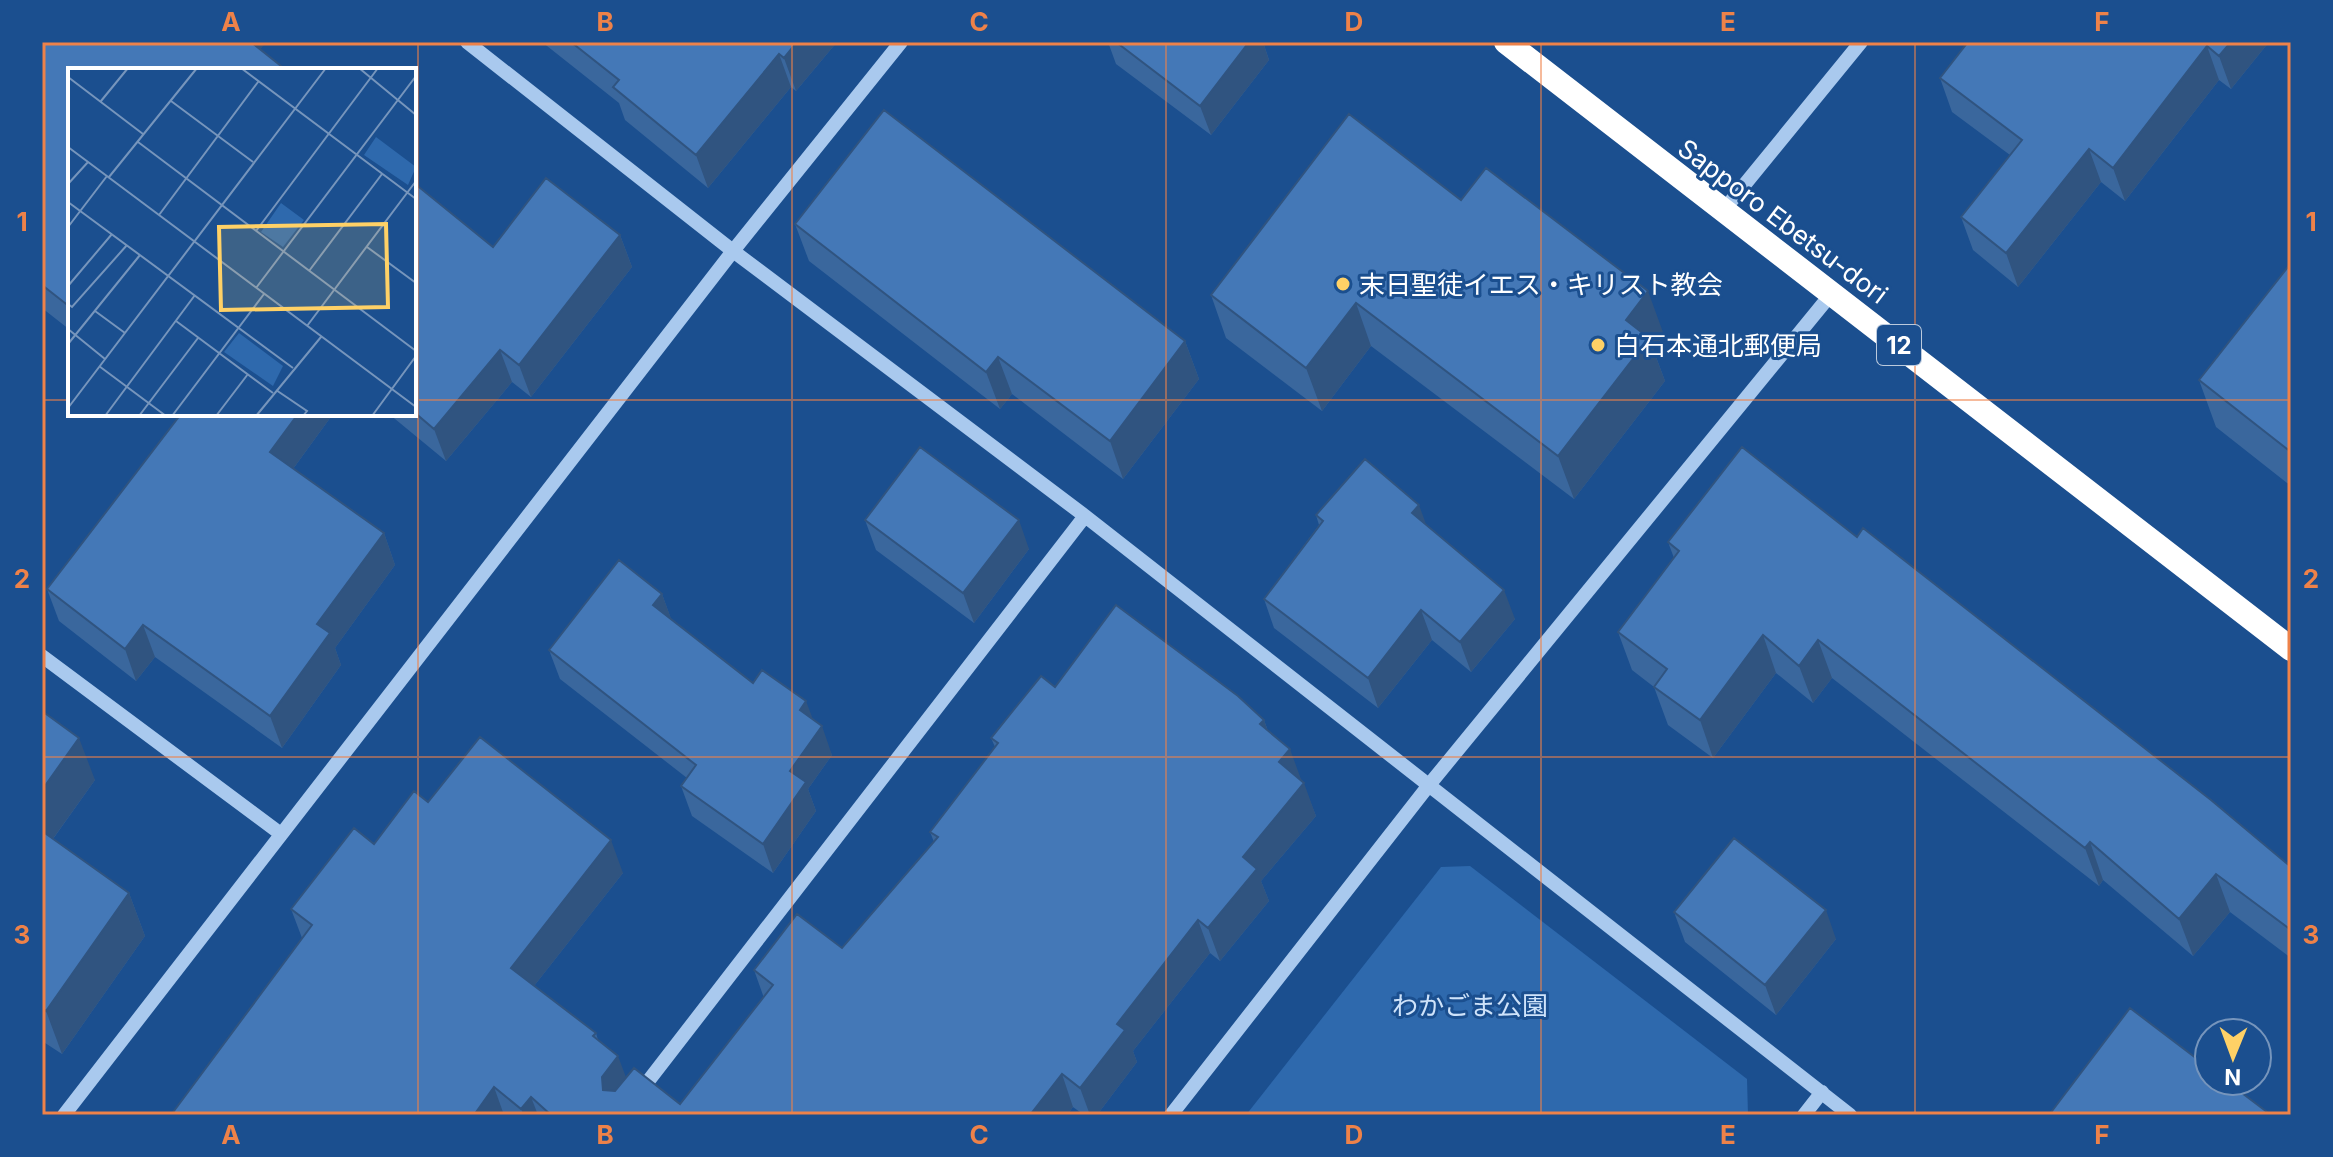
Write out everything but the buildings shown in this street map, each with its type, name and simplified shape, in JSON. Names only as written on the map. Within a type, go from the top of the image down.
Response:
[{"type":"highway","name":"Sapporo Ebetsu-dori","points":[[1506,42],[2291,649]]},
{"type":"street","points":[[467,42],[733,251],[1085,516],[1850,1115]]},
{"type":"street","points":[[64,1115],[733,251],[901,42]]},
{"type":"street","points":[[1723,211],[1861,42]]},
{"type":"street","points":[[1171,1115],[1429,785],[1832,293]]},
{"type":"street","points":[[622,1115],[1085,516]]},
{"type":"street","points":[[42,656],[281,834]]},
{"type":"street","points":[[1804,1115],[1822,1092]]},
{"type":"green space","name":"わかごま公園","points":[[1470,866],[1747,1079],[1748,1115],[1246,1115],[1441,867]]},
{"type":"place","name":"末日聖徒イエス・キリスト教会","points":[[1343,284]]},
{"type":"place","name":"白石本通北郵便局","points":[[1598,345]]}]
